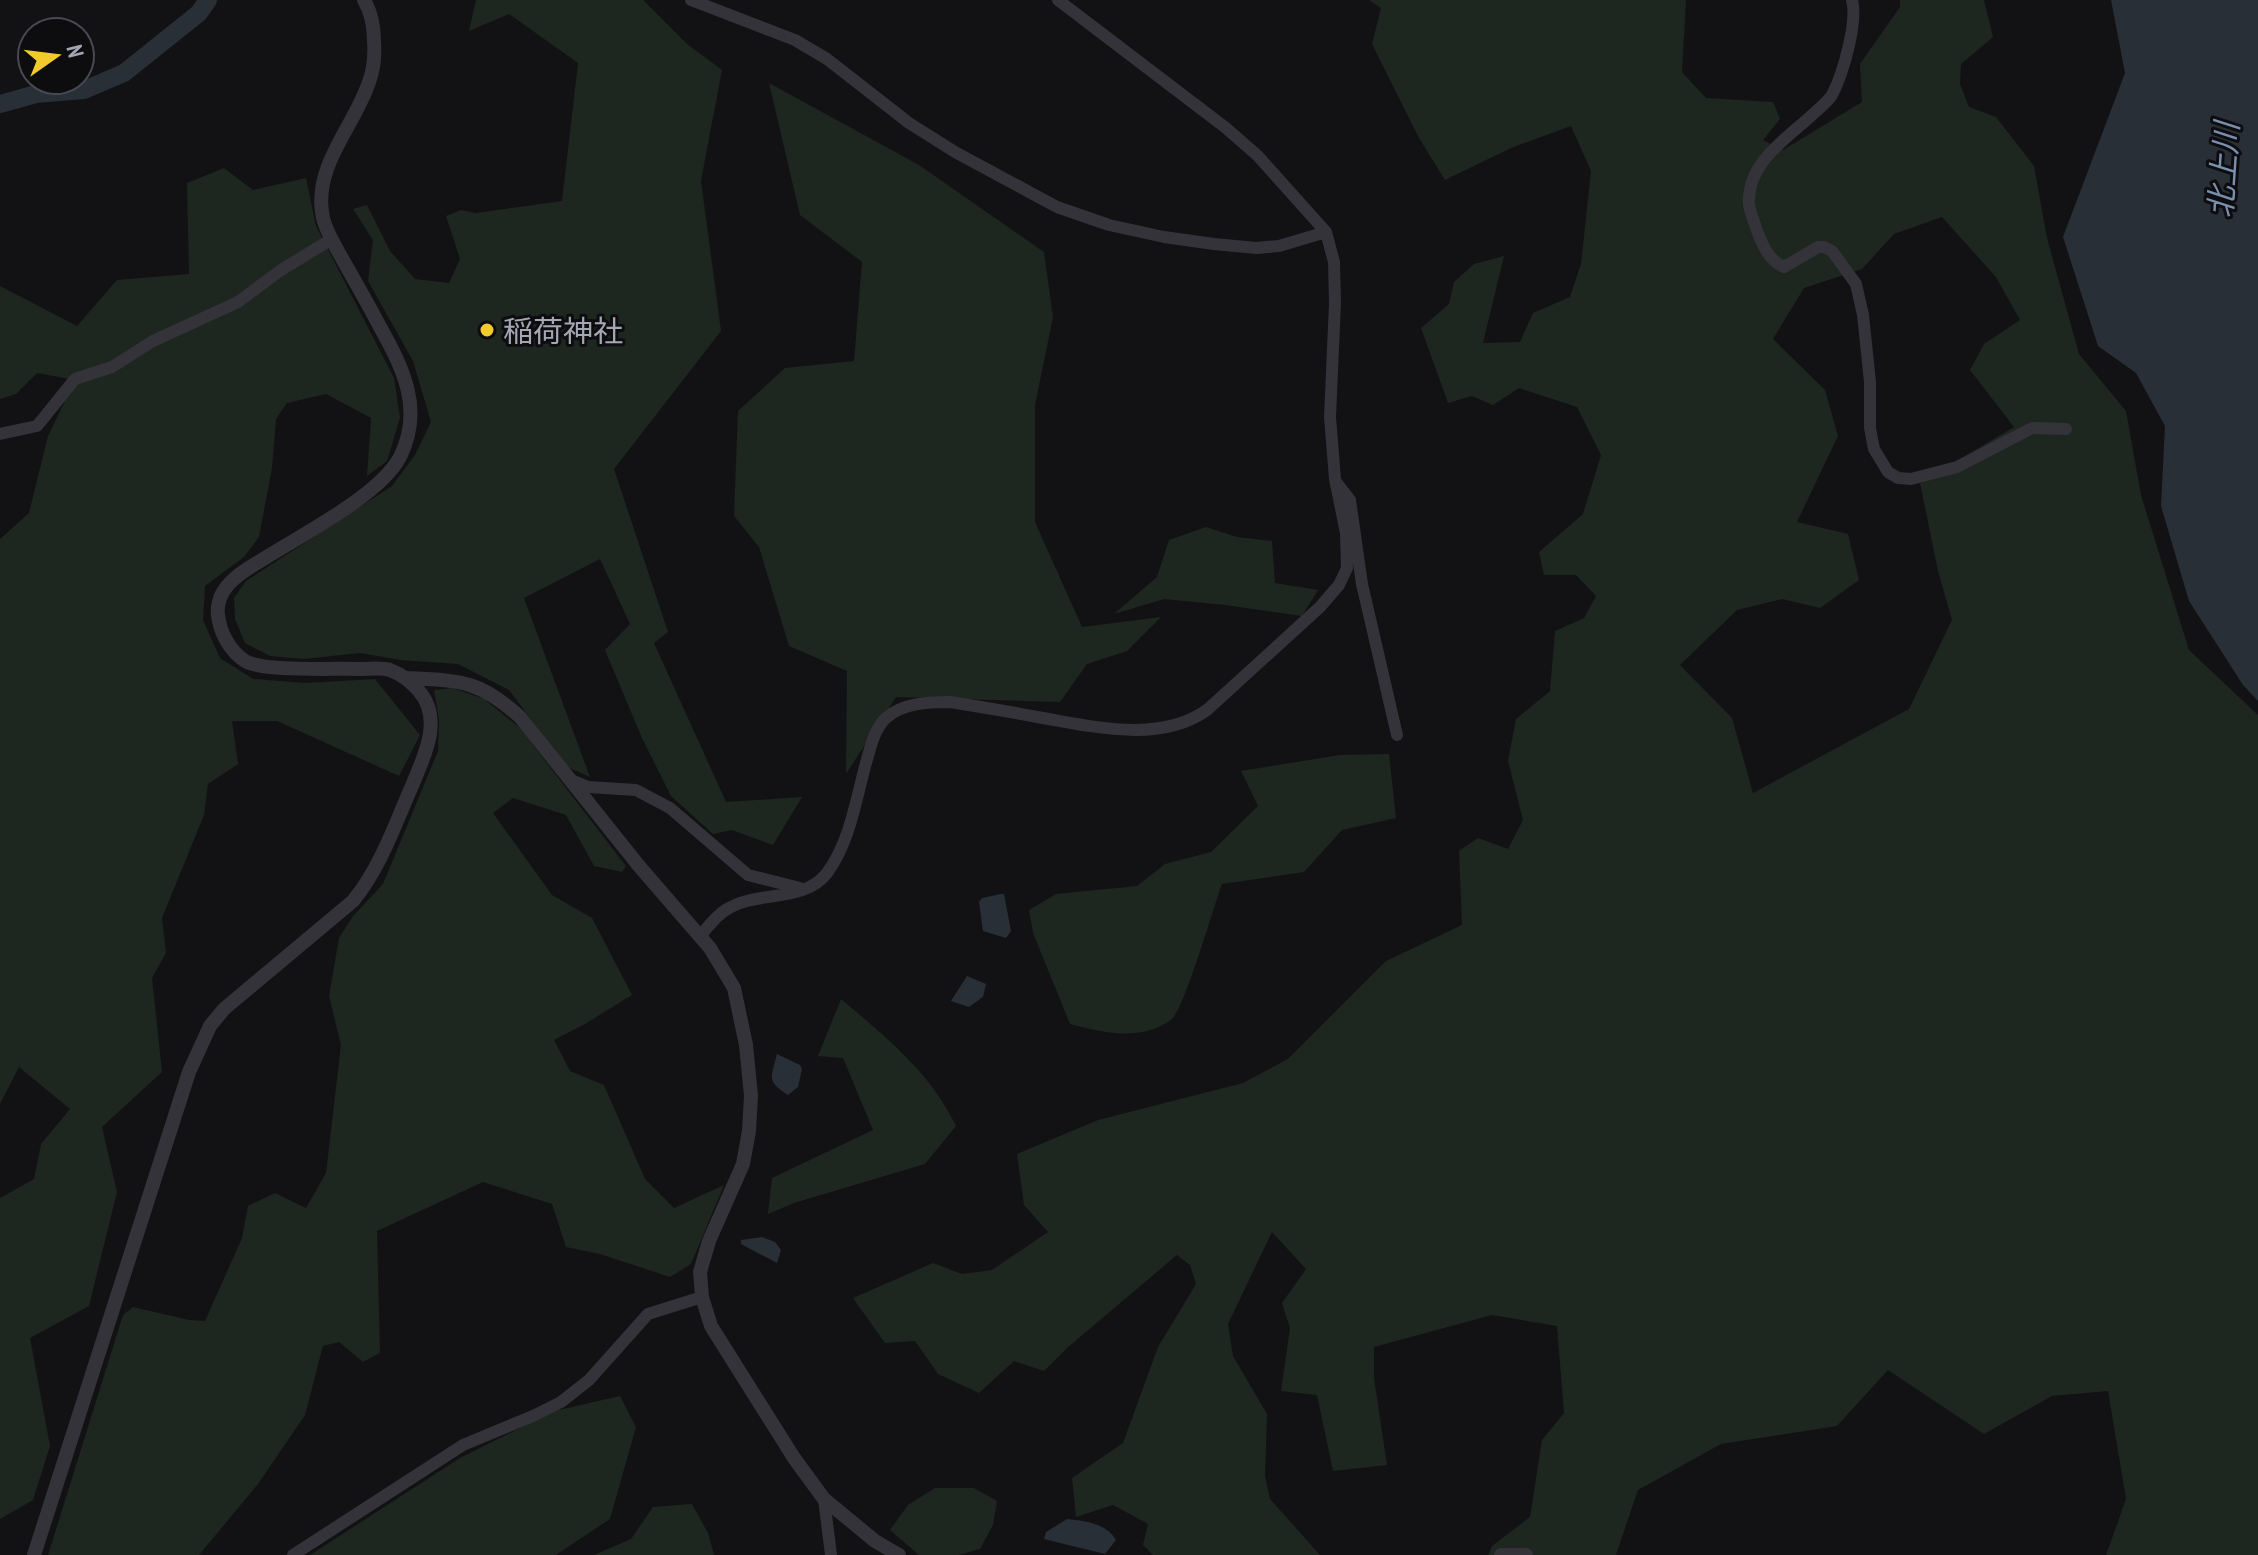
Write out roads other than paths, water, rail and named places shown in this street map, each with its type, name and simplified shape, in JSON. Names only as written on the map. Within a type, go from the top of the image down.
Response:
[{"type":"street","points":[[364,0],[374,29],[375,59],[369,84],[329,164],[322,188],[322,213],[332,239],[398,359],[407,383],[411,409],[409,435],[388,474],[362,497],[232,580],[222,593],[217,612],[220,628],[229,646],[247,662],[270,667],[387,669],[406,678],[475,685],[499,697],[520,717],[639,866],[710,948],[734,988],[746,1045],[751,1096],[743,1164],[709,1241],[700,1272],[702,1297],[711,1326],[794,1458],[824,1499],[875,1541],[899,1555]]},
{"type":"street","points":[[691,0],[795,40],[827,59],[909,123],[955,152],[1057,207],[1109,225],[1164,237],[1256,248],[1279,246],[1326,232]]},
{"type":"street","points":[[700,936],[729,907],[806,889],[825,877],[844,840],[873,740],[885,719],[902,709],[928,702],[950,702],[1098,727],[1132,729],[1172,726],[1195,719],[1320,607],[1339,585],[1347,568],[1346,533],[1335,479],[1330,417],[1334,262],[1326,232],[1258,156],[1226,128],[1058,0]]},
{"type":"street","points":[[1852,0],[1855,10],[1845,57],[1831,98],[1766,156],[1755,176],[1749,204],[1766,252],[1775,263],[1784,267],[1818,247],[1824,247],[1832,251],[1856,284],[1863,315],[1874,449],[1888,472],[1898,478],[1911,479],[1957,467],[2032,428],[2066,429]]},
{"type":"street","points":[[0,434],[37,426],[75,379],[112,367],[153,341],[238,302],[281,270],[332,239]]},
{"type":"street","points":[[1335,479],[1350,500],[1362,584],[1397,735]]},
{"type":"street","points":[[34,1555],[189,1072],[210,1026],[224,1009],[353,901],[370,880],[422,761],[430,737],[430,716],[423,697],[406,678]]},
{"type":"street","points":[[571,780],[588,787],[636,790],[670,808],[748,875],[806,889]]},
{"type":"street","points":[[293,1555],[463,1445],[561,1402],[589,1380],[648,1314],[702,1297]]},
{"type":"street","points":[[824,1499],[831,1555]]},
{"type":"street","points":[[1501,1555],[1526,1555]]},
{"type":"water","name":"北上川","points":[[2111,0],[2258,0],[2258,701],[2243,685],[2189,601],[2161,506],[2165,426],[2136,373],[2098,346],[2063,237],[2125,73]]},
{"type":"water","points":[[1004,894],[1011,931],[1006,938],[983,931],[979,902],[982,898]]},
{"type":"water","points":[[967,976],[986,984],[983,997],[969,1007],[951,1001]]},
{"type":"water","points":[[777,1054],[800,1065],[802,1069],[798,1087],[788,1095],[773,1082]]},
{"type":"water","points":[[762,1237],[775,1242],[781,1250],[777,1263],[741,1244],[741,1240]]},
{"type":"water","points":[[1067,1519],[1101,1526],[1116,1540],[1105,1554],[1044,1539],[1046,1532]]},
{"type":"waterway","points":[[0,104],[36,94],[84,90],[124,73],[199,13],[208,0]]},
{"type":"place","name":"稲荷神社","points":[[487,330]]}]
